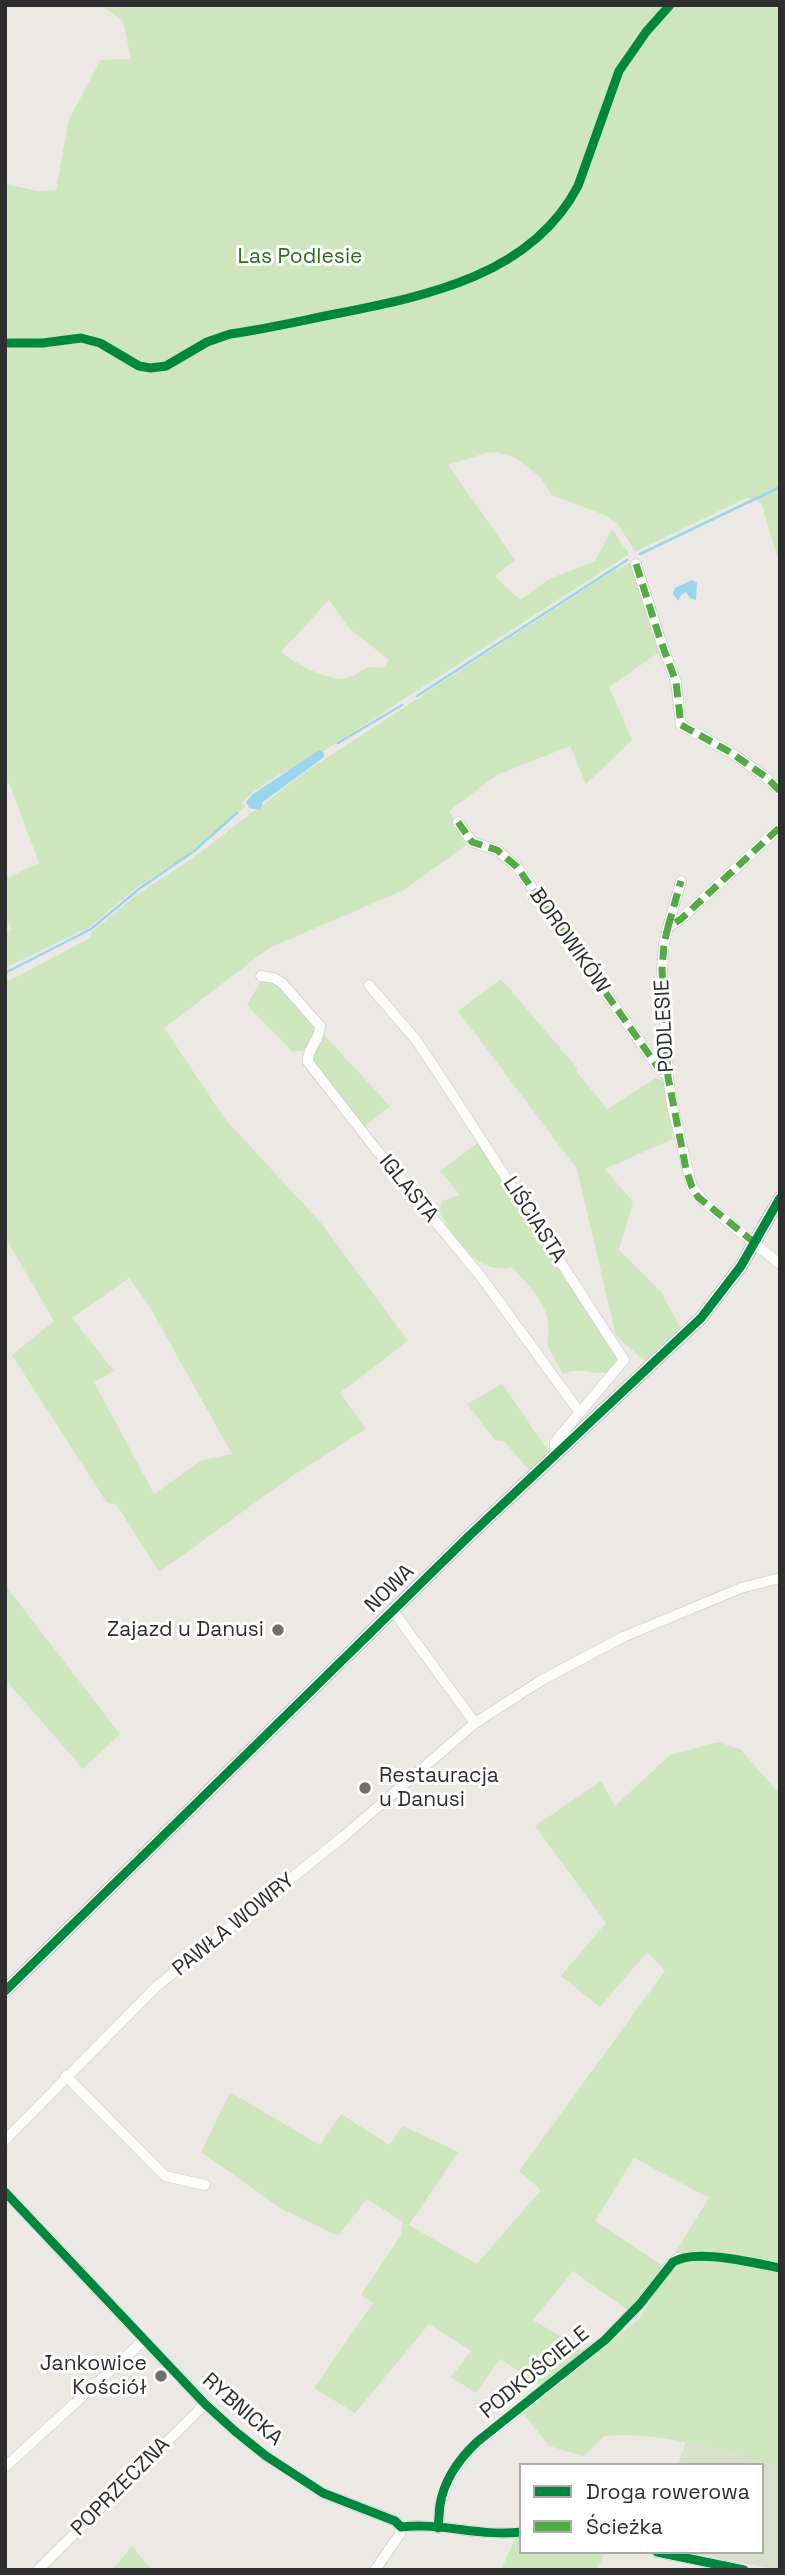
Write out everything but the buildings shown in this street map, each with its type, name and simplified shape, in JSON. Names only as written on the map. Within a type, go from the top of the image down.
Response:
[{"type":"street","points":[[636,564],[676,682],[681,725],[730,751],[780,791]]},
{"type":"street","name":"BOROWIKÓW","points":[[458,822],[472,842],[497,850],[517,867],[660,1070],[668,1077]]},
{"type":"street","points":[[668,927],[681,919],[780,827]]},
{"type":"street","name":"PODLESIE","points":[[681,881],[664,944],[662,970],[668,1077],[692,1187],[707,1205],[780,1264]]},
{"type":"street","name":"IGLASTA","points":[[261,976],[274,978],[282,983],[320,1026],[320,1035],[307,1053],[308,1062],[482,1278],[580,1413]]},
{"type":"street","name":"LIŚCIASTA","points":[[369,985],[422,1049],[624,1360],[555,1442],[555,1456]]},
{"type":"street","name":"NOWA","points":[[5,1991],[393,1611],[701,1318],[731,1280],[780,1198]]},
{"type":"street","name":"PAWŁA WOWRY","points":[[5,2140],[157,1986],[344,1836],[475,1723],[542,1679],[624,1637],[741,1588],[780,1578]]},
{"type":"street","points":[[393,1611],[475,1723]]},
{"type":"street","points":[[66,2076],[164,2176],[205,2185]]},
{"type":"street","name":"RYBNICKA","points":[[5,2192],[205,2404],[266,2456],[296,2477],[323,2493],[392,2520],[401,2527],[486,2533],[519,2532]]},
{"type":"street","name":"PODKOŚCIELE","points":[[438,2528],[444,2491],[460,2460],[477,2442],[605,2340],[640,2304],[678,2258]]},
{"type":"street","points":[[5,2467],[144,2340]]},
{"type":"street","name":"POPRZECZNA","points":[[38,2570],[205,2404]]},
{"type":"street","points":[[375,2570],[398,2538],[401,2527]]},
{"type":"street","points":[[667,2554],[744,2570]]},
{"type":"green space","name":"Las Podlesie","points":[[101,5],[780,5],[780,566],[761,502],[748,497],[635,552],[618,524],[602,514],[552,495],[539,476],[514,457],[496,452],[486,453],[448,465],[515,560],[495,576],[520,600],[549,579],[595,561],[612,529],[629,554],[302,765],[262,786],[242,802],[245,807],[190,853],[137,887],[88,928],[5,968],[5,935],[12,929],[5,917],[5,879],[39,863],[9,783],[5,782],[5,184],[38,191],[56,190],[69,119],[101,60],[131,59],[123,21]],"holes":[[[329,600],[350,629],[389,660],[383,668],[367,668],[347,678],[331,678],[281,652]]]},
{"type":"green space","points":[[632,562],[671,680],[658,653],[609,687],[632,740],[586,784],[570,746],[497,775],[449,811],[466,845],[404,890],[269,948],[164,1028],[225,1119],[321,1223],[408,1341],[340,1393],[366,1429],[295,1474],[159,1572],[116,1504],[107,1503],[12,1355],[54,1321],[5,1237],[5,983],[90,938],[92,932],[135,896],[190,860],[308,770],[613,571]],"holes":[[[129,1278],[148,1304],[232,1454],[202,1460],[154,1494],[94,1382],[114,1371],[72,1318]]]},
{"type":"green space","points":[[501,979],[578,1069],[576,1071],[607,1109],[656,1078],[664,1081],[673,1139],[605,1169],[633,1202],[619,1250],[661,1292],[681,1329],[645,1361],[616,1336],[577,1169],[458,1011]]},
{"type":"green space","points":[[269,980],[277,985],[314,1028],[313,1040],[303,1051],[292,1051],[247,1005],[260,983]]},
{"type":"green space","points":[[324,1035],[390,1106],[365,1126],[312,1063],[312,1052]]},
{"type":"green space","points":[[479,1142],[618,1360],[608,1373],[580,1371],[563,1374],[547,1345],[548,1321],[535,1293],[512,1267],[488,1266],[468,1253],[439,1212],[442,1201],[460,1195],[440,1171]]},
{"type":"green space","points":[[502,1384],[549,1452],[531,1472],[504,1441],[495,1440],[467,1404]]},
{"type":"green space","points":[[5,1585],[120,1734],[83,1769],[5,1679]]},
{"type":"green space","points":[[718,1742],[740,1749],[777,1791],[780,1790],[780,2467],[715,2449],[649,2436],[604,2436],[584,2456],[549,2446],[523,2413],[640,2318],[663,2279],[680,2264],[680,2255],[676,2251],[709,2198],[634,2158],[595,2221],[662,2265],[669,2258],[667,2265],[630,2312],[573,2271],[533,2320],[583,2350],[609,2330],[602,2339],[542,2386],[500,2359],[476,2393],[451,2377],[471,2351],[429,2324],[355,2413],[314,2388],[373,2303],[361,2295],[401,2235],[403,2222],[367,2199],[338,2236],[282,2209],[201,2152],[230,2092],[320,2145],[341,2114],[389,2145],[403,2126],[458,2152],[409,2225],[477,2264],[541,2190],[519,2171],[665,1971],[647,1952],[600,2007],[561,1976],[606,1923],[535,1826],[601,1781],[615,1806],[670,1755]]},
{"type":"green space","points":[[686,2441],[780,2467],[780,2570],[697,2554],[764,2554],[764,2463],[679,2463]]},
{"type":"green space","points":[[519,2536],[519,2554],[605,2554],[596,2570],[501,2570],[516,2537]]},
{"type":"green space","points":[[132,2546],[152,2570],[112,2570]]},
{"type":"water","points":[[692,580],[697,583],[696,600],[690,598],[686,592],[678,601],[673,594],[675,588]]},
{"type":"water","points":[[323,750],[324,757],[263,802],[260,810],[249,808],[246,802],[253,794]]},
{"type":"waterway","points":[[640,554],[780,487]]},
{"type":"waterway","points":[[417,696],[627,560]]},
{"type":"waterway","points":[[338,743],[402,705]]},
{"type":"waterway","points":[[5,973],[91,929],[139,889],[194,851],[237,813]]},
{"type":"marked path","points":[[636,564],[676,682],[681,725],[730,752],[766,777],[780,791]]},
{"type":"marked path","points":[[458,822],[472,842],[497,850],[517,867],[660,1070],[668,1077]]},
{"type":"marked path","points":[[755,1243],[698,1197],[692,1187],[668,1077],[662,970],[668,927],[681,919],[780,827]]},
{"type":"marked path","points":[[668,927],[681,881]]},
{"type":"cycle path","points":[[5,343],[43,343],[81,338],[100,343],[139,366],[166,366],[207,342],[230,334],[405,299],[473,277],[504,261],[533,241],[558,217],[578,186],[619,71],[646,32],[670,5]]},
{"type":"cycle path","points":[[5,1991],[469,1536],[701,1318],[741,1266],[780,1198]]},
{"type":"cycle path","points":[[5,2192],[205,2404],[266,2456],[323,2493],[395,2521],[401,2527],[431,2526],[491,2533],[519,2532]]},
{"type":"cycle path","points":[[438,2528],[445,2487],[464,2456],[477,2442],[605,2340],[640,2304],[673,2262],[695,2256],[710,2256],[780,2268]]},
{"type":"cycle path","points":[[667,2554],[744,2570]]},
{"type":"place","name":"Zajazd u Danusi","points":[[278,1630]]},
{"type":"place","name":"Restauracja u Danusi","points":[[365,1788]]},
{"type":"place","name":"Jankowice Kościół","points":[[161,2376]]}]
